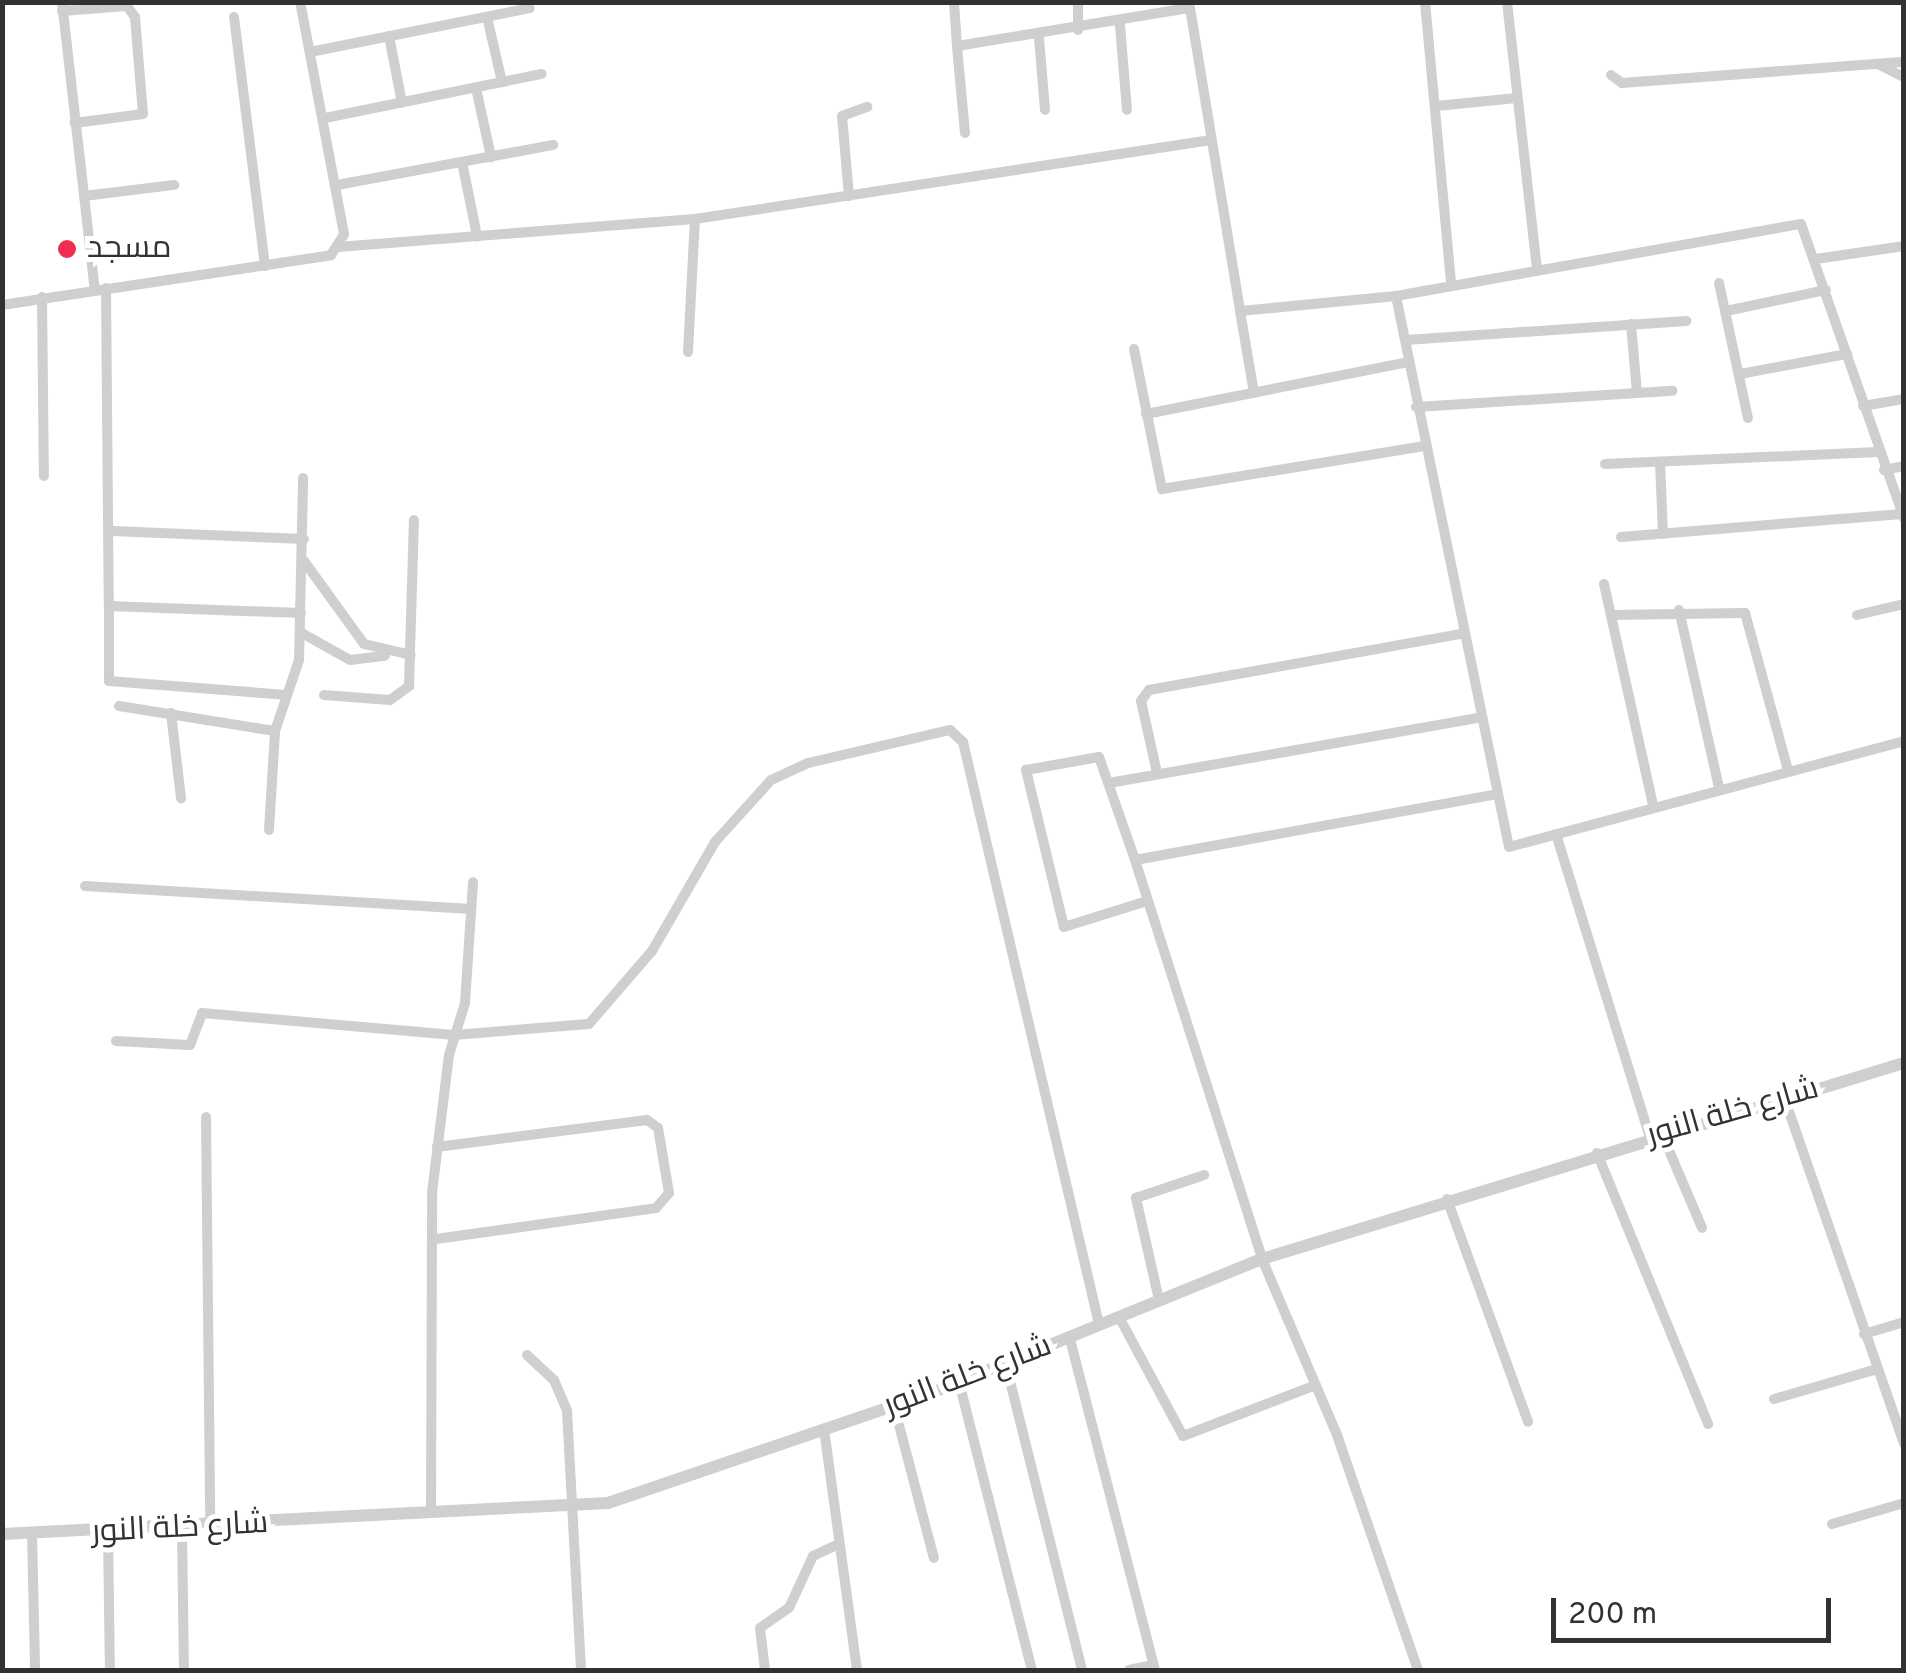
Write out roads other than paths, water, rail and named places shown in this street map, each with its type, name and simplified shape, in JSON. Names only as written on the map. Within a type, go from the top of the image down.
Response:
[{"type":"street","points":[[300,2],[337,185],[338,247]]},
{"type":"street","points":[[954,2],[965,133]]},
{"type":"street","points":[[1078,2],[1078,30]]},
{"type":"street","points":[[1425,2],[1451,283]]},
{"type":"street","points":[[1507,2],[1536,270]]},
{"type":"street","points":[[957,46],[1120,25],[1189,5],[1254,393]]},
{"type":"street","points":[[74,123],[142,114],[135,17],[127,6],[62,7],[74,123],[100,289],[113,531],[109,680],[285,695]]},
{"type":"street","points":[[310,52],[530,8]]},
{"type":"street","points":[[234,17],[265,266]]},
{"type":"street","points":[[487,17],[502,82]]},
{"type":"street","points":[[1120,25],[1127,110]]},
{"type":"street","points":[[389,36],[402,102]]},
{"type":"street","points":[[1039,38],[1045,110]]},
{"type":"street","points":[[1610,75],[1622,83],[1904,62]]},
{"type":"street","points":[[1878,64],[1904,77]]},
{"type":"street","points":[[325,118],[542,74]]},
{"type":"street","points":[[476,88],[491,157]]},
{"type":"street","points":[[1436,106],[1518,98]]},
{"type":"street","points":[[849,196],[842,116],[867,107]]},
{"type":"street","points":[[2,305],[319,260],[338,247],[695,220],[1211,140]]},
{"type":"street","points":[[337,185],[554,145]]},
{"type":"street","points":[[462,162],[477,236]]},
{"type":"street","points":[[84,196],[174,185]]},
{"type":"street","points":[[688,352],[695,220]]},
{"type":"street","points":[[1240,312],[1396,296],[1451,283],[1801,224],[1903,516],[1621,537]]},
{"type":"street","points":[[1816,259],[1904,246]]},
{"type":"street","points":[[1719,283],[1748,418]]},
{"type":"street","points":[[1726,311],[1826,290]]},
{"type":"street","points":[[1396,296],[1492,795],[1508,847],[1904,741]]},
{"type":"street","points":[[42,297],[44,476]]},
{"type":"street","points":[[1406,340],[1686,321]]},
{"type":"street","points":[[1632,324],[1637,392]]},
{"type":"street","points":[[1134,349],[1162,489],[1424,446]]},
{"type":"street","points":[[1740,374],[1847,354]]},
{"type":"street","points":[[1146,414],[1408,362]]},
{"type":"street","points":[[1416,407],[1673,391]]},
{"type":"street","points":[[1863,406],[1904,399]]},
{"type":"street","points":[[1605,464],[1878,452]]},
{"type":"street","points":[[1660,462],[1662,534]]},
{"type":"street","points":[[1884,470],[1904,466]]},
{"type":"street","points":[[269,830],[276,731],[302,613],[303,478]]},
{"type":"street","points":[[324,694],[404,695],[411,655],[414,520]]},
{"type":"street","points":[[113,531],[304,539]]},
{"type":"street","points":[[303,560],[364,644],[386,656]]},
{"type":"street","points":[[1604,584],[1654,805]]},
{"type":"street","points":[[1856,615],[1904,604]]},
{"type":"street","points":[[109,606],[302,613]]},
{"type":"street","points":[[1612,615],[1678,610],[1746,612],[1788,770]]},
{"type":"street","points":[[1678,610],[1719,788]]},
{"type":"street","points":[[300,632],[350,660],[411,655]]},
{"type":"street","points":[[1158,774],[1141,701],[1149,690],[1461,634]]},
{"type":"street","points":[[120,706],[276,731]]},
{"type":"street","points":[[171,713],[181,798]]},
{"type":"street","points":[[1109,783],[1478,718]]},
{"type":"street","points":[[116,1041],[190,1045],[202,1012],[454,1035],[589,1024],[652,951],[715,842],[771,780],[808,762],[950,730],[963,742],[1099,1324]]},
{"type":"street","points":[[1147,902],[1064,927],[1055,914],[1026,770],[1092,752],[1109,783],[1262,1259],[1316,1385],[1418,1670]]},
{"type":"street","points":[[1135,860],[1492,795]]},
{"type":"street","points":[[1556,834],[1656,1135],[1702,1228]]},
{"type":"street","points":[[431,1513],[437,1147],[473,882]]},
{"type":"street","points":[[85,886],[471,909]]},
{"type":"street","name":"شارع خلة النور","points":[[2,1534],[108,1534],[574,1508],[894,1406],[1006,1365],[1262,1259],[1596,1152],[1904,1063]]},
{"type":"street","points":[[1784,1097],[1864,1334],[1898,1413],[1904,1444]]},
{"type":"street","points":[[206,1117],[210,1529]]},
{"type":"street","points":[[436,1240],[656,1208],[669,1192],[658,1128],[647,1120],[437,1147]]},
{"type":"street","points":[[1596,1152],[1708,1424]]},
{"type":"street","points":[[1159,1300],[1136,1198],[1204,1174]]},
{"type":"street","points":[[1447,1199],[1528,1422]]},
{"type":"street","points":[[1119,1316],[1184,1436],[1316,1385]]},
{"type":"street","points":[[1864,1334],[1904,1322]]},
{"type":"street","points":[[1070,1339],[1154,1668],[1129,1670]]},
{"type":"street","points":[[527,1355],[562,1394],[574,1508],[581,1670]]},
{"type":"street","points":[[1006,1365],[1082,1670]]},
{"type":"street","points":[[1774,1399],[1877,1370]]},
{"type":"street","points":[[959,1382],[1032,1670]]},
{"type":"street","points":[[894,1406],[934,1558]]},
{"type":"street","points":[[824,1430],[857,1670]]},
{"type":"street","points":[[1832,1524],[1904,1503]]},
{"type":"street","points":[[182,1530],[184,1670]]},
{"type":"street","points":[[32,1534],[35,1670]]},
{"type":"street","points":[[108,1534],[110,1670]]},
{"type":"street","points":[[765,1670],[760,1628],[789,1608],[814,1556],[839,1544]]},
{"type":"place","name":"مسجد","points":[[67,249]]}]
